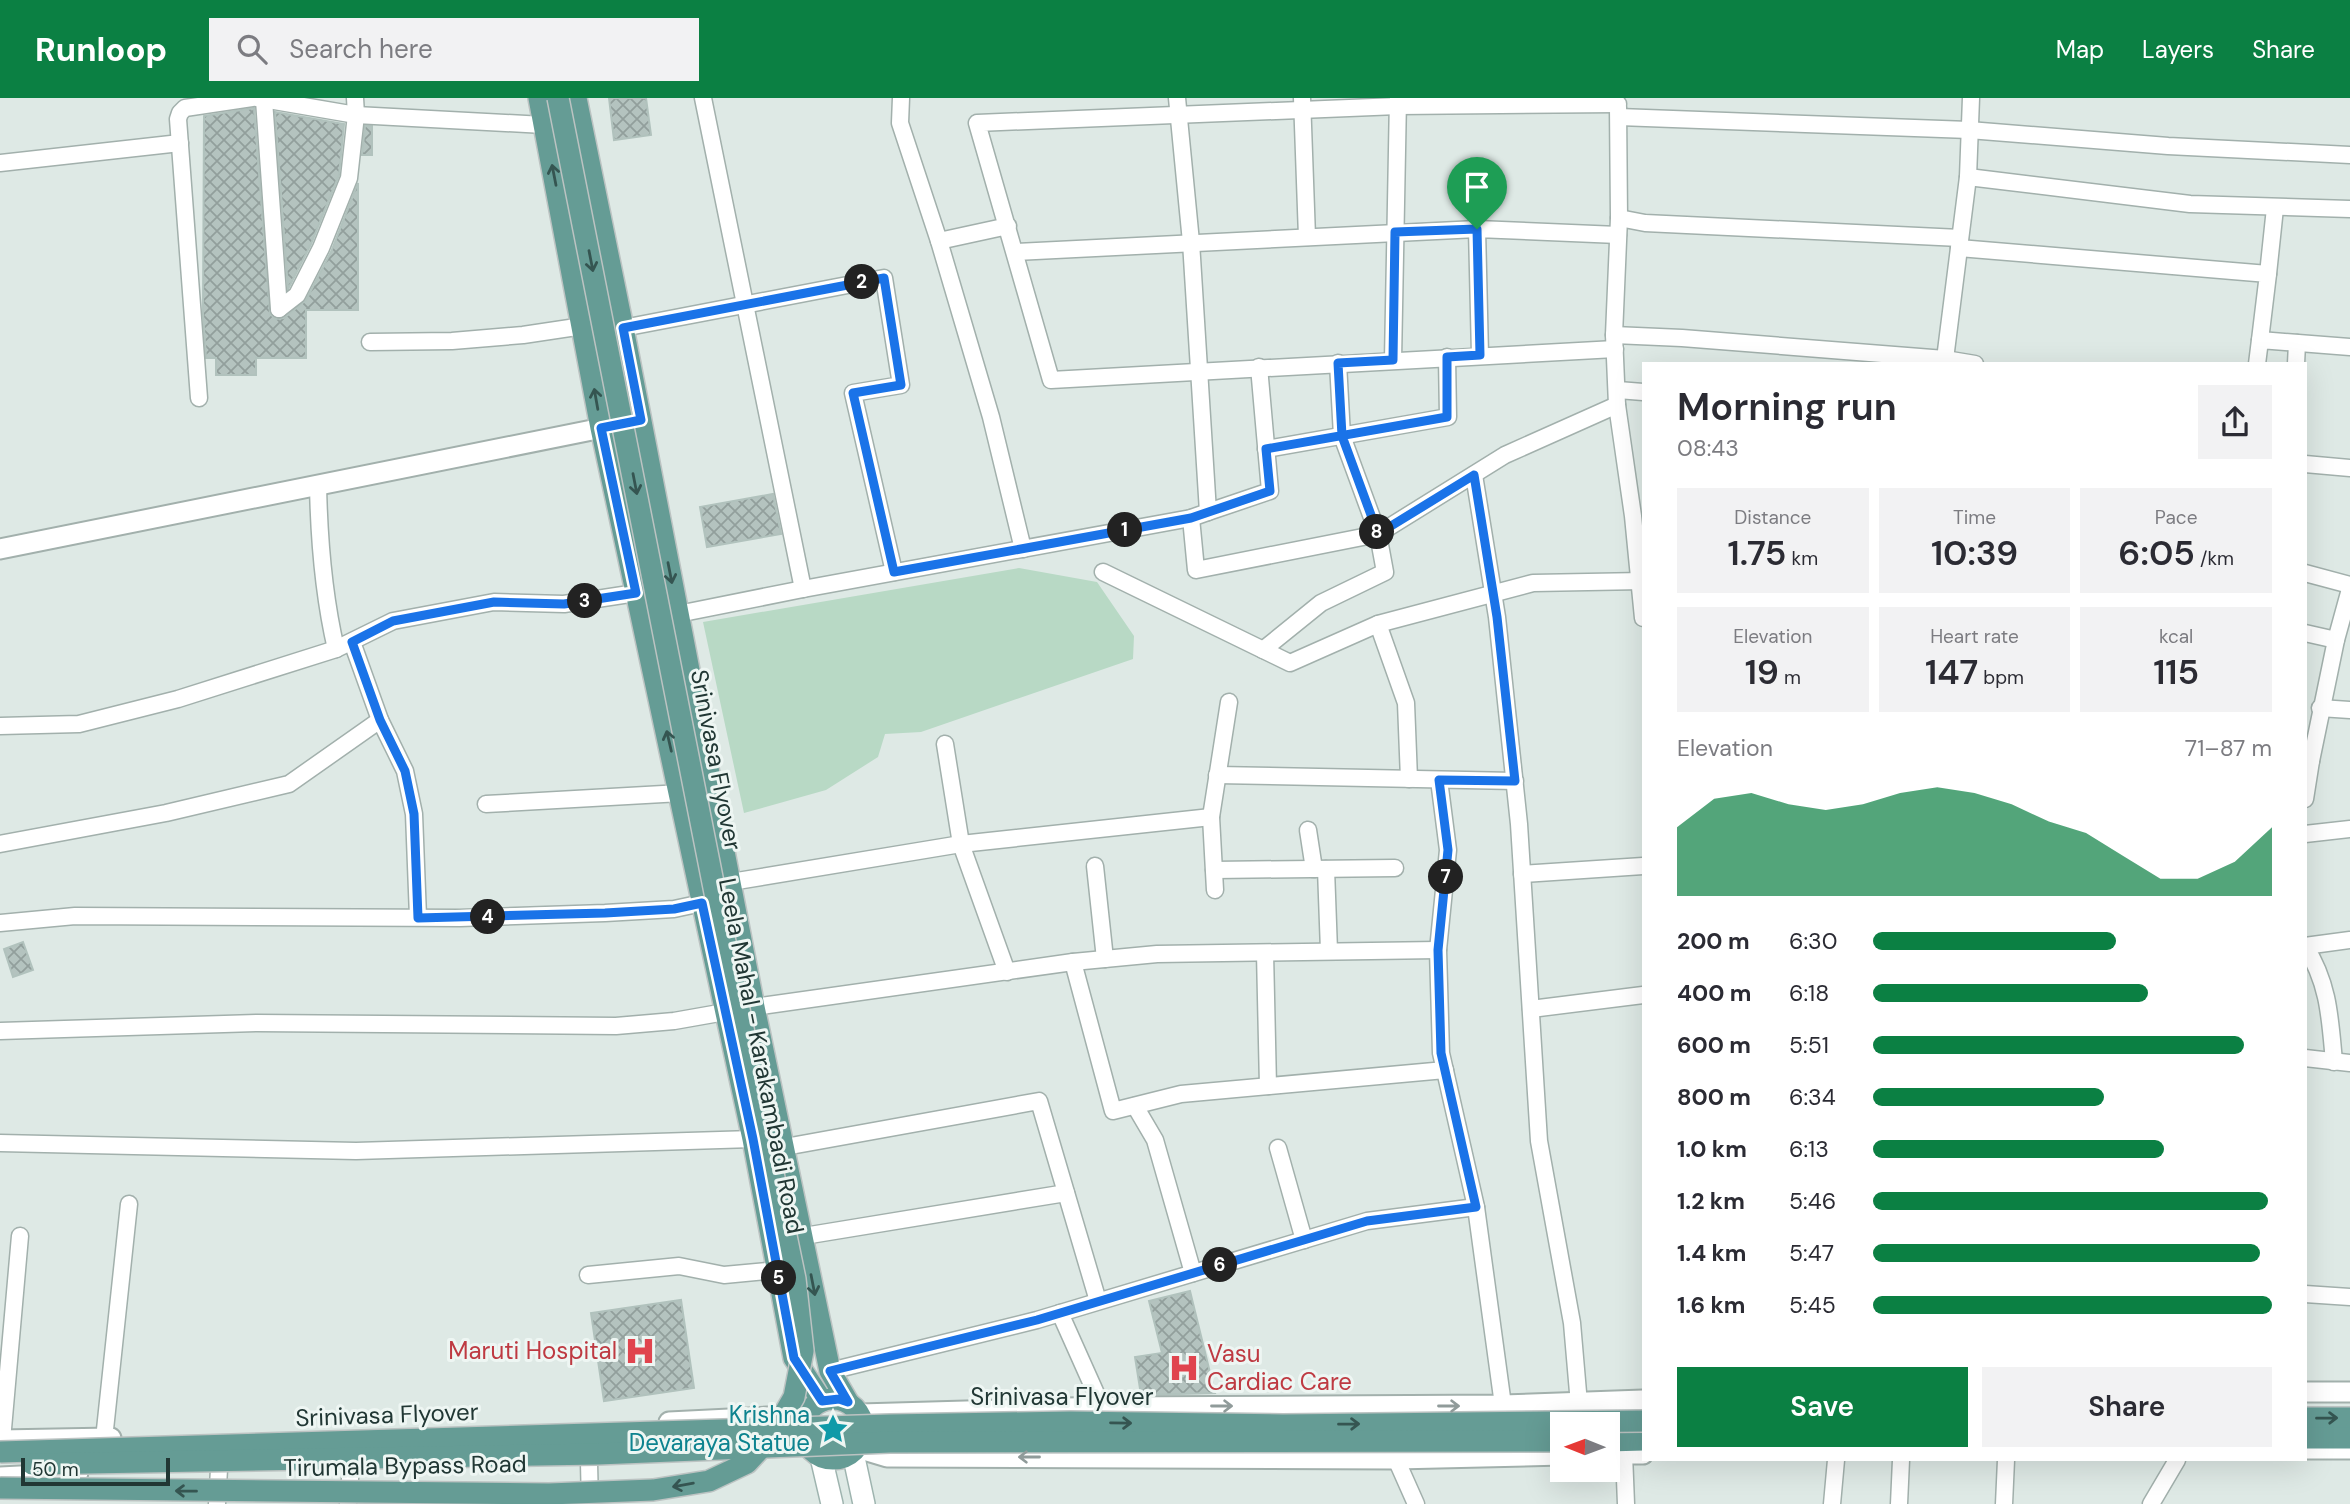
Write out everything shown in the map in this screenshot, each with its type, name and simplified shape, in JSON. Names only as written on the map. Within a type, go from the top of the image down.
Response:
[{"type":"main road","name":"Leela Mahal - Karakambadi Road","points":[[539,98],[601,428],[753,1139],[794,1358],[814,1408]]},
{"type":"main road","name":"Srinivasa Flyover","points":[[0,1488],[509,1494],[653,1490],[709,1481],[747,1463],[771,1437],[794,1397],[803,1350],[795,1279],[716,900],[558,98]]},
{"type":"main road","name":"Leela Mahal - Karakambadi Road","points":[[576,98],[754,1007],[804,1236],[830,1371],[854,1408]]},
{"type":"main road","points":[[832,1504],[815,1453],[803,1429],[814,1408],[839,1399],[854,1408],[863,1432],[855,1451],[864,1504]]},
{"type":"main road","points":[[2307,1418],[2350,1418]]},
{"type":"main road","name":"Srinivasa Flyover","points":[[1,1444],[1070,1422],[1283,1424],[1642,1421]]},
{"type":"main road","points":[[2307,1437],[2350,1438]]},
{"type":"main road","points":[[1621,1451],[1642,1440]]},
{"type":"main road","name":"Srinivasa Flyover","points":[[0,1466],[140,1461],[598,1454],[866,1442],[1550,1441]]},
{"type":"main road","points":[[815,1453],[832,1461],[855,1451]]},
{"type":"street","points":[[258,99],[279,309],[297,295],[321,248],[349,178],[356,115],[355,98]]},
{"type":"street","points":[[703,98],[803,589]]},
{"type":"street","points":[[901,98],[900,123],[939,241],[991,417],[1023,549]]},
{"type":"street","points":[[1945,359],[1968,177],[1971,98]]},
{"type":"street","points":[[199,398],[178,119],[185,108],[258,99],[356,115],[544,125]]},
{"type":"street","points":[[1963,362],[1682,338],[1480,355],[1051,380],[977,123],[1177,106],[1398,102],[1618,106],[2168,146],[2350,155]]},
{"type":"street","points":[[1393,360],[1398,102]]},
{"type":"street","points":[[1302,104],[1307,237]]},
{"type":"street","points":[[1177,106],[1191,242],[1208,512]]},
{"type":"street","points":[[1104,572],[1290,663],[1378,624],[1533,583],[1642,581],[1638,516],[1618,398],[1614,342],[1619,218],[1618,106]]},
{"type":"street","points":[[0,163],[180,143]]},
{"type":"street","points":[[1968,177],[2190,204],[2350,209]]},
{"type":"street","points":[[2257,362],[2275,208]]},
{"type":"street","points":[[1619,218],[1645,223],[1960,243],[2268,274]]},
{"type":"street","points":[[939,241],[1008,226]]},
{"type":"street","points":[[1477,229],[1480,355]]},
{"type":"street","points":[[1015,251],[1477,229],[1618,235]]},
{"type":"street","points":[[623,328],[884,278],[901,385],[853,393],[894,572]]},
{"type":"street","points":[[370,342],[452,341],[523,335],[583,326]]},
{"type":"street","points":[[2260,340],[2350,347]]},
{"type":"street","points":[[2296,362],[2297,343]]},
{"type":"street","points":[[1266,449],[1447,417],[1447,357]]},
{"type":"street","points":[[1263,650],[1321,603],[1385,572],[1378,534],[1342,436],[1338,363]]},
{"type":"street","points":[[678,614],[1191,518],[1270,491],[1259,367]]},
{"type":"street","points":[[1191,518],[1196,570],[1378,534],[1505,455],[1618,398],[1642,392]]},
{"type":"street","points":[[0,549],[641,420]]},
{"type":"street","points":[[2307,464],[2350,468]]},
{"type":"street","points":[[1474,475],[1493,593],[1515,781],[1539,1142],[1572,1324],[1579,1404]]},
{"type":"street","points":[[318,484],[319,549],[328,611],[337,649]]},
{"type":"street","points":[[2307,574],[2350,587],[2308,759]]},
{"type":"street","points":[[0,726],[79,724],[178,699],[337,649],[393,621],[494,602],[564,604],[636,593]]},
{"type":"street","points":[[1378,624],[1406,703],[1409,779]]},
{"type":"street","points":[[2307,633],[2336,640]]},
{"type":"street","points":[[352,642],[380,720],[405,771],[414,814],[418,918]]},
{"type":"street","points":[[1215,890],[1211,817],[1228,702]]},
{"type":"street","points":[[2320,708],[2350,710]]},
{"type":"street","points":[[0,844],[166,813],[289,784],[380,720]]},
{"type":"street","points":[[945,744],[961,844],[1007,972]]},
{"type":"street","points":[[1217,775],[1515,781]]},
{"type":"street","points":[[1439,780],[1448,850],[1438,950],[1441,1053],[1476,1207],[1503,1405]]},
{"type":"street","points":[[486,804],[681,793]]},
{"type":"street","points":[[731,882],[961,844],[1211,817]]},
{"type":"street","points":[[2307,834],[2350,829]]},
{"type":"street","points":[[1308,830],[1320,869],[1329,951]]},
{"type":"street","points":[[1095,866],[1105,959]]},
{"type":"street","points":[[1522,874],[1642,866]]},
{"type":"street","points":[[1214,870],[1395,868]]},
{"type":"street","points":[[0,923],[75,916],[418,918],[605,913],[674,909],[702,903]]},
{"type":"street","points":[[2307,946],[2350,940]]},
{"type":"street","points":[[2307,949],[2318,966],[2325,988],[2342,1062],[2307,1059]]},
{"type":"street","points":[[754,1007],[1073,962],[1157,954],[1438,950]]},
{"type":"street","points":[[1265,953],[1268,1086]]},
{"type":"street","points":[[1073,962],[1113,1111],[1181,1094],[1445,1070]]},
{"type":"street","points":[[1531,1009],[1642,995]]},
{"type":"street","points":[[0,1031],[23,1028],[257,1023],[616,1026],[674,1021],[725,1012]]},
{"type":"street","points":[[785,1147],[1039,1101],[1098,1301]]},
{"type":"street","points":[[1135,1106],[1155,1140],[1193,1273]]},
{"type":"street","points":[[0,1143],[356,1151],[753,1139]]},
{"type":"street","points":[[1278,1148],[1304,1240]]},
{"type":"street","points":[[804,1236],[1066,1193]]},
{"type":"street","points":[[104,1438],[129,1204]]},
{"type":"street","points":[[830,1371],[1060,1313],[1367,1221],[1476,1207]]},
{"type":"street","points":[[1,1444],[20,1236]]},
{"type":"street","points":[[587,1275],[679,1266],[724,1275],[777,1269]]},
{"type":"street","points":[[2307,1294],[2350,1297]]},
{"type":"street","points":[[1060,1313],[1102,1407]]},
{"type":"street","points":[[2307,1392],[2350,1391]]},
{"type":"street","points":[[854,1408],[1503,1405],[1642,1400]]},
{"type":"street","name":"Tirumala Bypass Road","points":[[1,1444],[104,1438],[544,1428],[814,1408]]},
{"type":"street","points":[[2307,1449],[2350,1449]]},
{"type":"street","points":[[855,1451],[887,1457],[1396,1459],[1550,1455]]},
{"type":"street","points":[[1621,1451],[1626,1504]]},
{"type":"street","name":"Tirumala Bypass Road","points":[[0,1477],[83,1472],[589,1462],[815,1453]]},
{"type":"street","points":[[1396,1459],[1416,1504]]},
{"type":"street","points":[[1832,1504],[1836,1461]]},
{"type":"street","points":[[1899,1504],[1901,1461]]},
{"type":"street","points":[[2004,1504],[2006,1461]]},
{"type":"street","points":[[2151,1504],[2176,1461]]},
{"type":"street","points":[[589,1462],[590,1504]]},
{"type":"street","points":[[348,1504],[351,1466]]},
{"type":"street","points":[[216,1504],[219,1469]]},
{"type":"street","points":[[80,1504],[83,1472]]},
{"type":"green space","points":[[1019,568],[1097,582],[1134,636],[1133,659],[921,732],[885,734],[878,757],[826,790],[744,813],[703,622]]},
{"type":"building","points":[[609,98],[646,98],[651,135],[614,140]]},
{"type":"building","points":[[254,108],[270,314],[276,319],[284,318],[306,300],[331,252],[358,183],[358,310],[306,310],[306,358],[256,358],[256,375],[216,375],[216,358],[206,358],[203,314],[204,116]]},
{"type":"building","points":[[275,112],[344,124],[339,175],[311,244],[288,289]]},
{"type":"building","points":[[365,126],[372,126],[372,155],[362,155]]},
{"type":"building","points":[[773,494],[781,534],[707,547],[700,507]]},
{"type":"building","points":[[23,942],[33,970],[13,977],[4,949]]},
{"type":"building","points":[[1190,1291],[1215,1393],[1141,1395],[1135,1357],[1162,1353],[1149,1301]]},
{"type":"building","points":[[681,1300],[694,1388],[604,1401],[591,1313]]},
{"type":"place","name":"Maruti Hospital","points":[[640,1351]]},
{"type":"place","name":"Vasu Cardiac Care","points":[[1184,1368]]},
{"type":"place","name":"Krishna Devaraya Statue","points":[[833,1429]]},
{"type":"route","points":[[1477,229],[1395,232],[1393,360],[1338,363],[1342,436],[1378,534],[1474,475],[1497,617],[1515,781],[1439,780],[1448,850],[1438,950],[1441,1053],[1476,1207],[1367,1221],[1037,1320],[830,1371],[848,1402],[839,1399],[822,1401],[794,1358],[753,1139],[702,903],[674,909],[605,913],[418,918],[414,814],[405,771],[380,720],[352,642],[393,621],[494,602],[564,604],[636,593],[601,428],[641,420],[623,328],[884,278],[901,385],[853,393],[894,572],[1191,518],[1270,491],[1266,449],[1342,436],[1447,417],[1447,357],[1480,355],[1477,229]]}]
